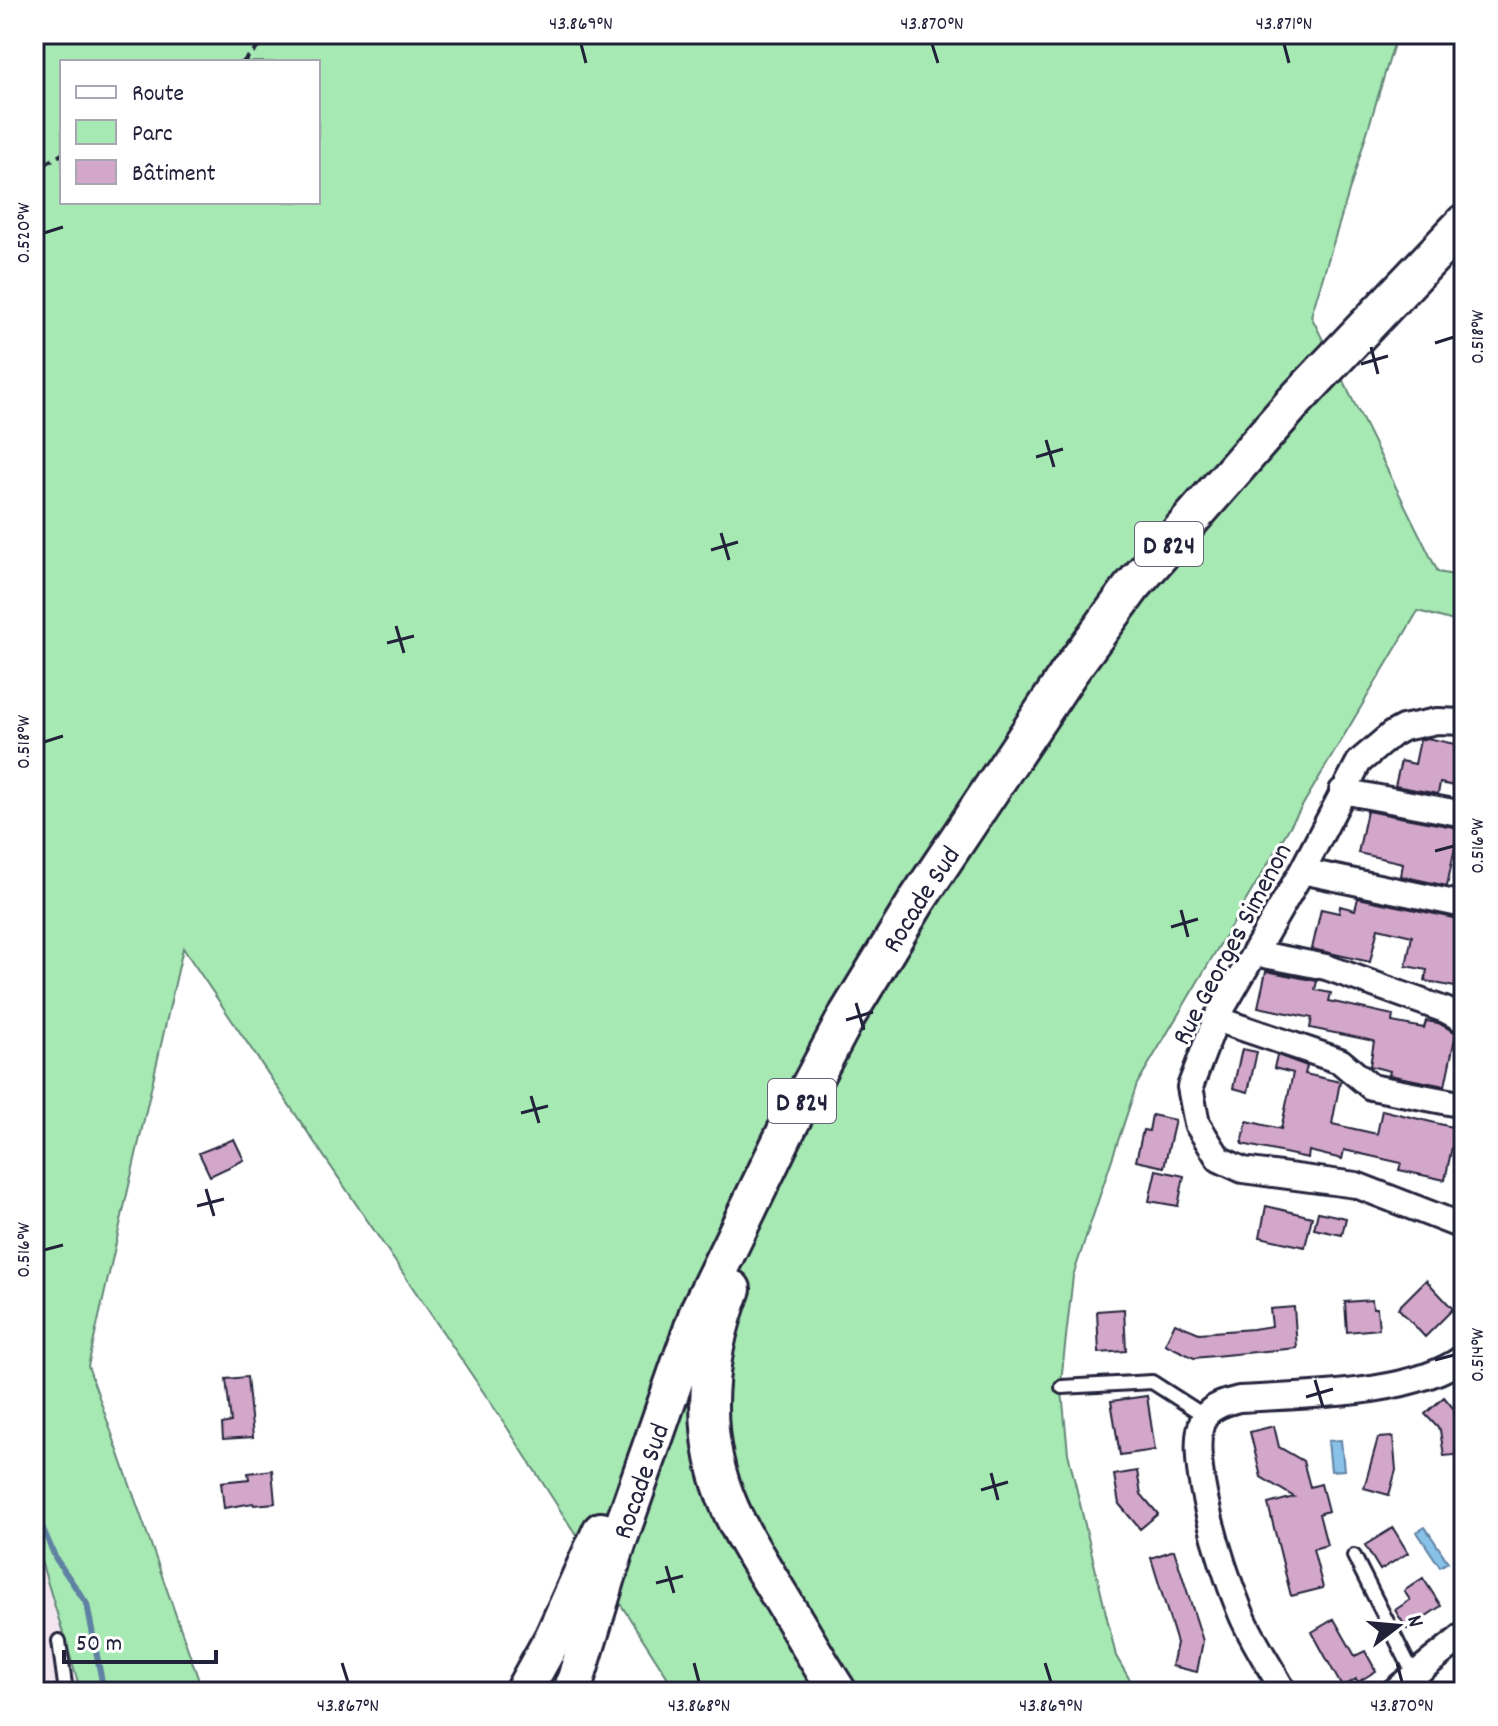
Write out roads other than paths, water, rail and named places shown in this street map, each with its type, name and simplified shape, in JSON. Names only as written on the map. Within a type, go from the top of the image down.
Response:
[{"type":"main road","name":"Rocade Sud","points":[[572,1692],[617,1544],[699,1310],[786,1131],[848,1014],[918,899],[1070,671],[1131,588],[1293,403],[1464,223]]},
{"type":"main road","points":[[838,1692],[730,1509],[710,1441],[708,1406],[711,1365],[719,1323],[749,1247],[918,899]]},
{"type":"main road","points":[[523,1692],[553,1638],[699,1310]]},
{"type":"street","name":"Rue Georges Simenon","points":[[1464,722],[1427,722],[1403,728],[1359,762],[1302,871],[1216,1019],[1190,1087],[1197,1124],[1219,1159],[1243,1170],[1356,1185],[1464,1227]]},
{"type":"street","points":[[1342,791],[1464,814]]},
{"type":"street","points":[[1302,871],[1464,905]]},
{"type":"street","points":[[1254,953],[1326,967],[1445,1010],[1464,1020]]},
{"type":"street","points":[[1216,1019],[1340,1061],[1371,1087],[1464,1105]]},
{"type":"street","points":[[1284,1692],[1241,1613],[1215,1540],[1198,1455],[1200,1428],[1205,1416],[1220,1405],[1239,1399],[1385,1386],[1418,1379],[1450,1368],[1464,1357]]},
{"type":"street","points":[[1393,1692],[1464,1635]]},
{"type":"lane","points":[[1062,1387],[1152,1382],[1205,1416]]},
{"type":"lane","points":[[1354,1556],[1415,1677]]},
{"type":"lane","points":[[59,1641],[66,1692]]},
{"type":"water","points":[[1341,1440],[1344,1470],[1331,1471],[1328,1441]]},
{"type":"water","points":[[1425,1527],[1448,1562],[1440,1567],[1417,1532]]},
{"type":"waterway","points":[[34,1508],[56,1559],[87,1604],[104,1692]]}]
